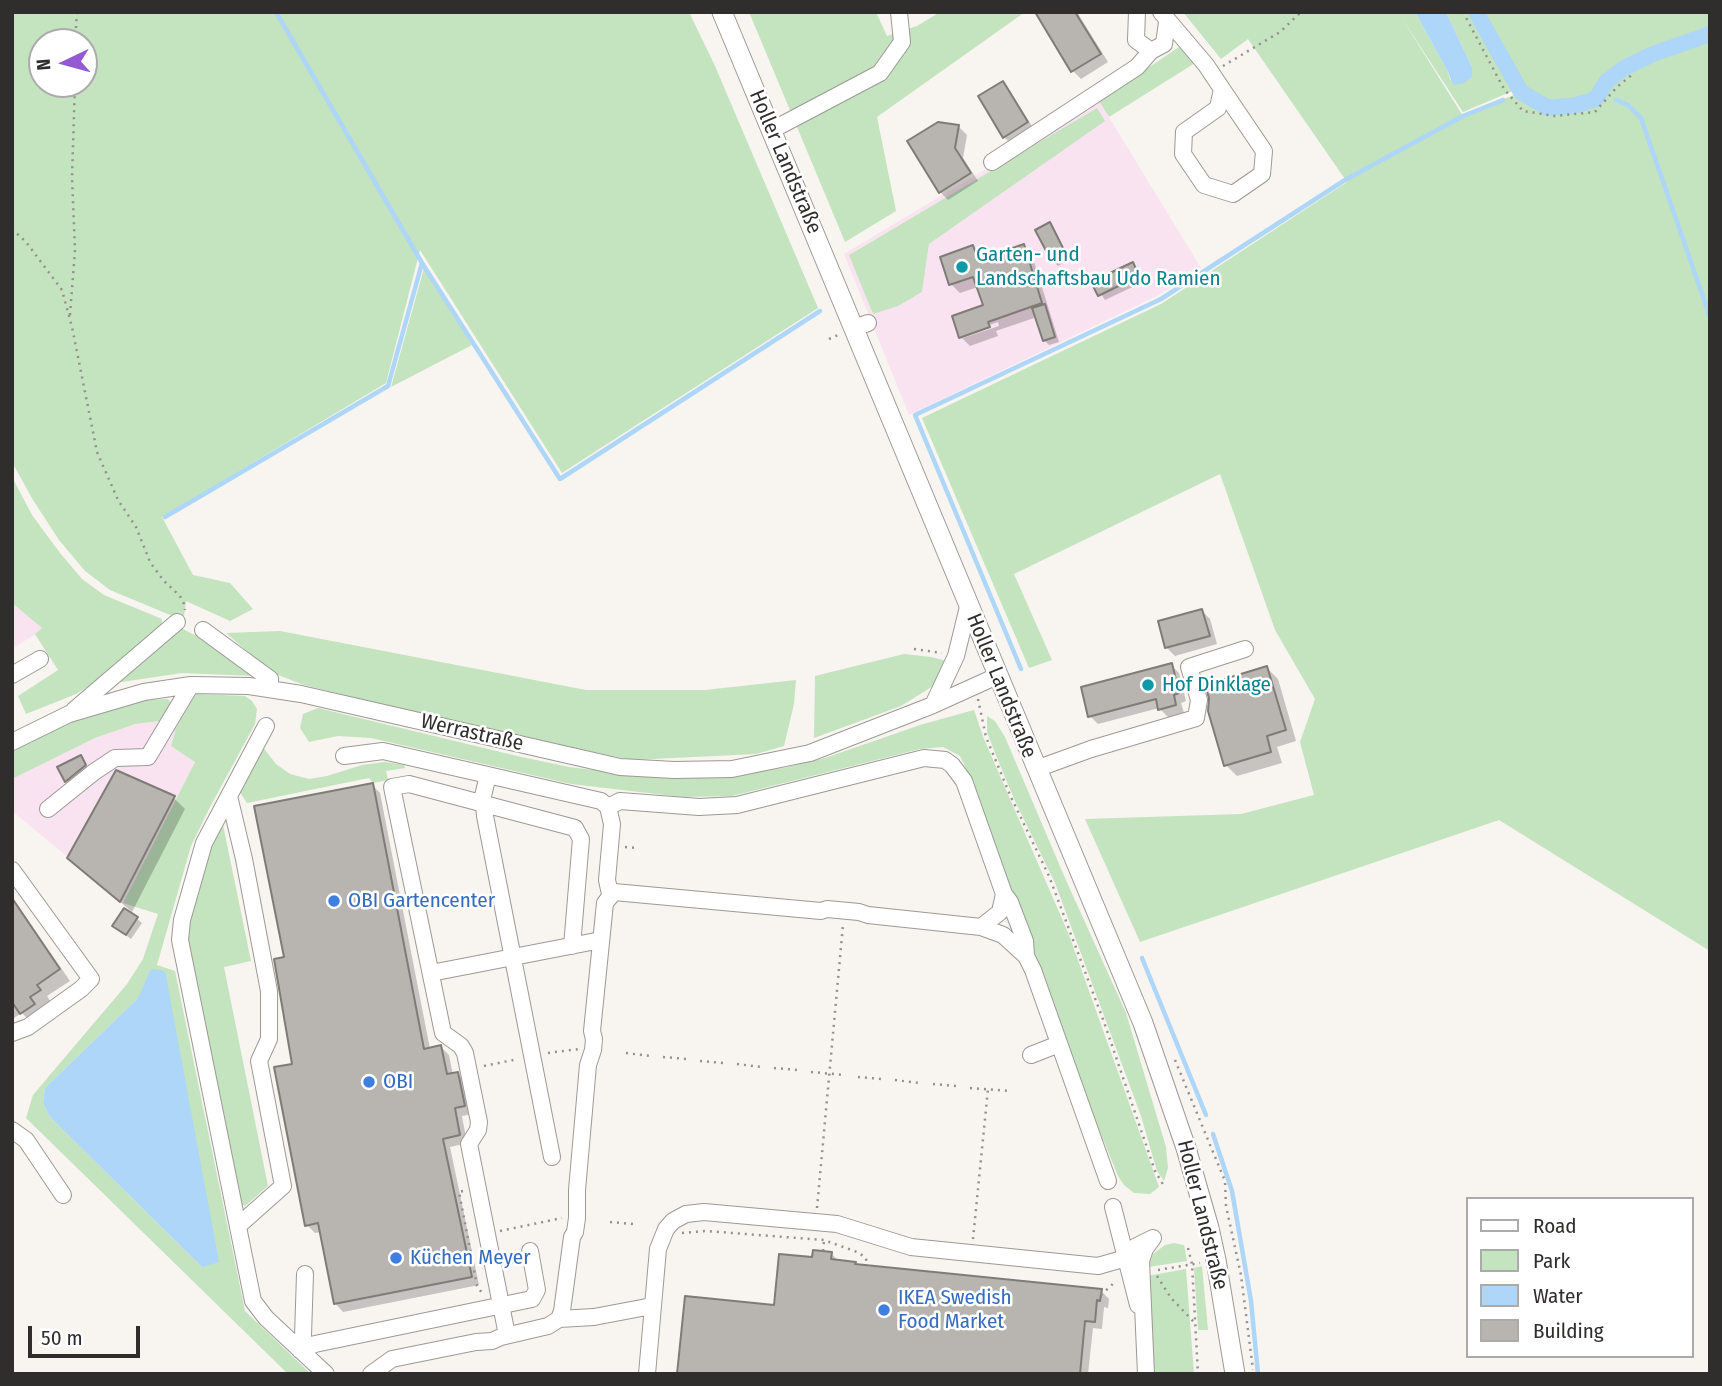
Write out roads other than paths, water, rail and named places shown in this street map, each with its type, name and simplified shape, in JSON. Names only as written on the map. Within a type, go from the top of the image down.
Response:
[{"type":"main road","name":"Holler Landstraße","points":[[722,12],[861,326],[968,607],[1143,1023],[1186,1148],[1216,1260],[1235,1374]]},
{"type":"street","points":[[772,130],[880,73],[902,42],[898,12]]},
{"type":"street","points":[[1137,12],[1136,40],[1151,51]]},
{"type":"street","points":[[992,162],[1137,67],[1151,51],[1164,44],[1164,17]]},
{"type":"street","points":[[1164,17],[1206,65],[1265,151],[1262,174],[1233,194],[1203,185],[1183,154],[1184,132],[1218,108],[1222,89]]},
{"type":"street","points":[[933,705],[956,656],[968,607]]},
{"type":"street","points":[[69,714],[177,622]]},
{"type":"street","points":[[203,630],[270,679],[270,689]]},
{"type":"street","points":[[1036,769],[1091,749],[1196,718],[1199,700],[1189,667],[1245,649]]},
{"type":"street","points":[[12,676],[40,659]]},
{"type":"street","name":"Werrastraße","points":[[15,734],[69,714],[144,692],[191,685],[249,686],[301,694],[620,767],[732,769],[810,753],[933,705],[997,676]]},
{"type":"street","points":[[48,810],[115,758],[148,757],[191,685]]},
{"type":"street","points":[[266,726],[204,843],[180,930],[253,1301],[258,1310],[326,1374]]},
{"type":"street","points":[[344,756],[383,751],[601,801],[608,807],[612,824],[607,880],[610,894]]},
{"type":"street","points":[[608,807],[620,801],[699,807],[737,805],[910,762],[935,758],[952,765],[964,781],[1004,894],[1010,902],[1025,941],[1026,956],[1108,1181]]},
{"type":"street","points":[[488,775],[484,804],[552,1157]]},
{"type":"street","points":[[507,1335],[470,1144],[478,1130],[479,1122],[465,1053],[461,1046],[443,1033],[392,786],[408,785],[575,828],[579,832],[580,843],[572,946]]},
{"type":"street","points":[[229,796],[269,991],[269,1039],[259,1061],[283,1186],[238,1226]]},
{"type":"street","points":[[12,870],[91,979],[28,1027],[12,1033]]},
{"type":"street","points":[[371,1374],[392,1359],[492,1341],[548,1326],[559,1318],[577,1218],[576,1190],[588,1065],[593,1050],[592,1031],[605,903],[610,894],[618,891],[821,911],[827,909],[981,926],[1003,935],[1026,956]]},
{"type":"street","points":[[981,926],[1000,912],[1004,894]]},
{"type":"street","points":[[431,973],[601,940]]},
{"type":"street","points":[[1031,1055],[1059,1044]]},
{"type":"street","points":[[12,1130],[26,1140],[63,1195]]},
{"type":"street","points":[[1113,1207],[1132,1287],[1143,1318]]},
{"type":"street","points":[[647,1374],[661,1238],[673,1221],[693,1212],[837,1224],[900,1245],[946,1252],[1098,1266],[1126,1258],[1135,1247],[1153,1238],[1141,1261],[1146,1374]]},
{"type":"street","points":[[300,1350],[315,1344],[527,1301],[536,1296],[537,1285],[530,1251]]},
{"type":"street","points":[[300,1350],[305,1274]]},
{"type":"street","points":[[559,1318],[594,1317],[652,1306]]},
{"type":"water","points":[[1415,12],[1446,12],[1472,67],[1472,77],[1462,84],[1453,85]]},
{"type":"water","points":[[151,969],[165,971],[219,1262],[202,1267],[50,1117],[43,1103],[45,1088],[138,998]]},
{"type":"waterway","points":[[165,517],[388,386],[422,263],[276,12]]},
{"type":"waterway","points":[[1476,12],[1521,92],[1548,108],[1577,105],[1596,99],[1606,82],[1624,68],[1653,54],[1710,34]]},
{"type":"waterway","points":[[1021,669],[915,415],[1161,299],[1345,180],[1463,116],[1503,100]]},
{"type":"waterway","points":[[1616,100],[1628,105],[1641,118],[1710,317]]},
{"type":"waterway","points":[[422,263],[560,479],[820,311]]},
{"type":"waterway","points":[[1142,958],[1206,1115]]},
{"type":"waterway","points":[[1213,1134],[1232,1191],[1251,1301],[1258,1374]]},
{"type":"place","name":"Garten- und Landschaftsbau Udo Ramien","points":[[962,267]]},
{"type":"place","name":"Hof Dinklage","points":[[1148,685]]},
{"type":"place","name":"OBI Gartencenter","points":[[334,901]]},
{"type":"place","name":"OBI","points":[[369,1082]]},
{"type":"place","name":"Küchen Meyer","points":[[396,1258]]},
{"type":"place","name":"IKEA Swedish Food Market","points":[[884,1310]]}]
